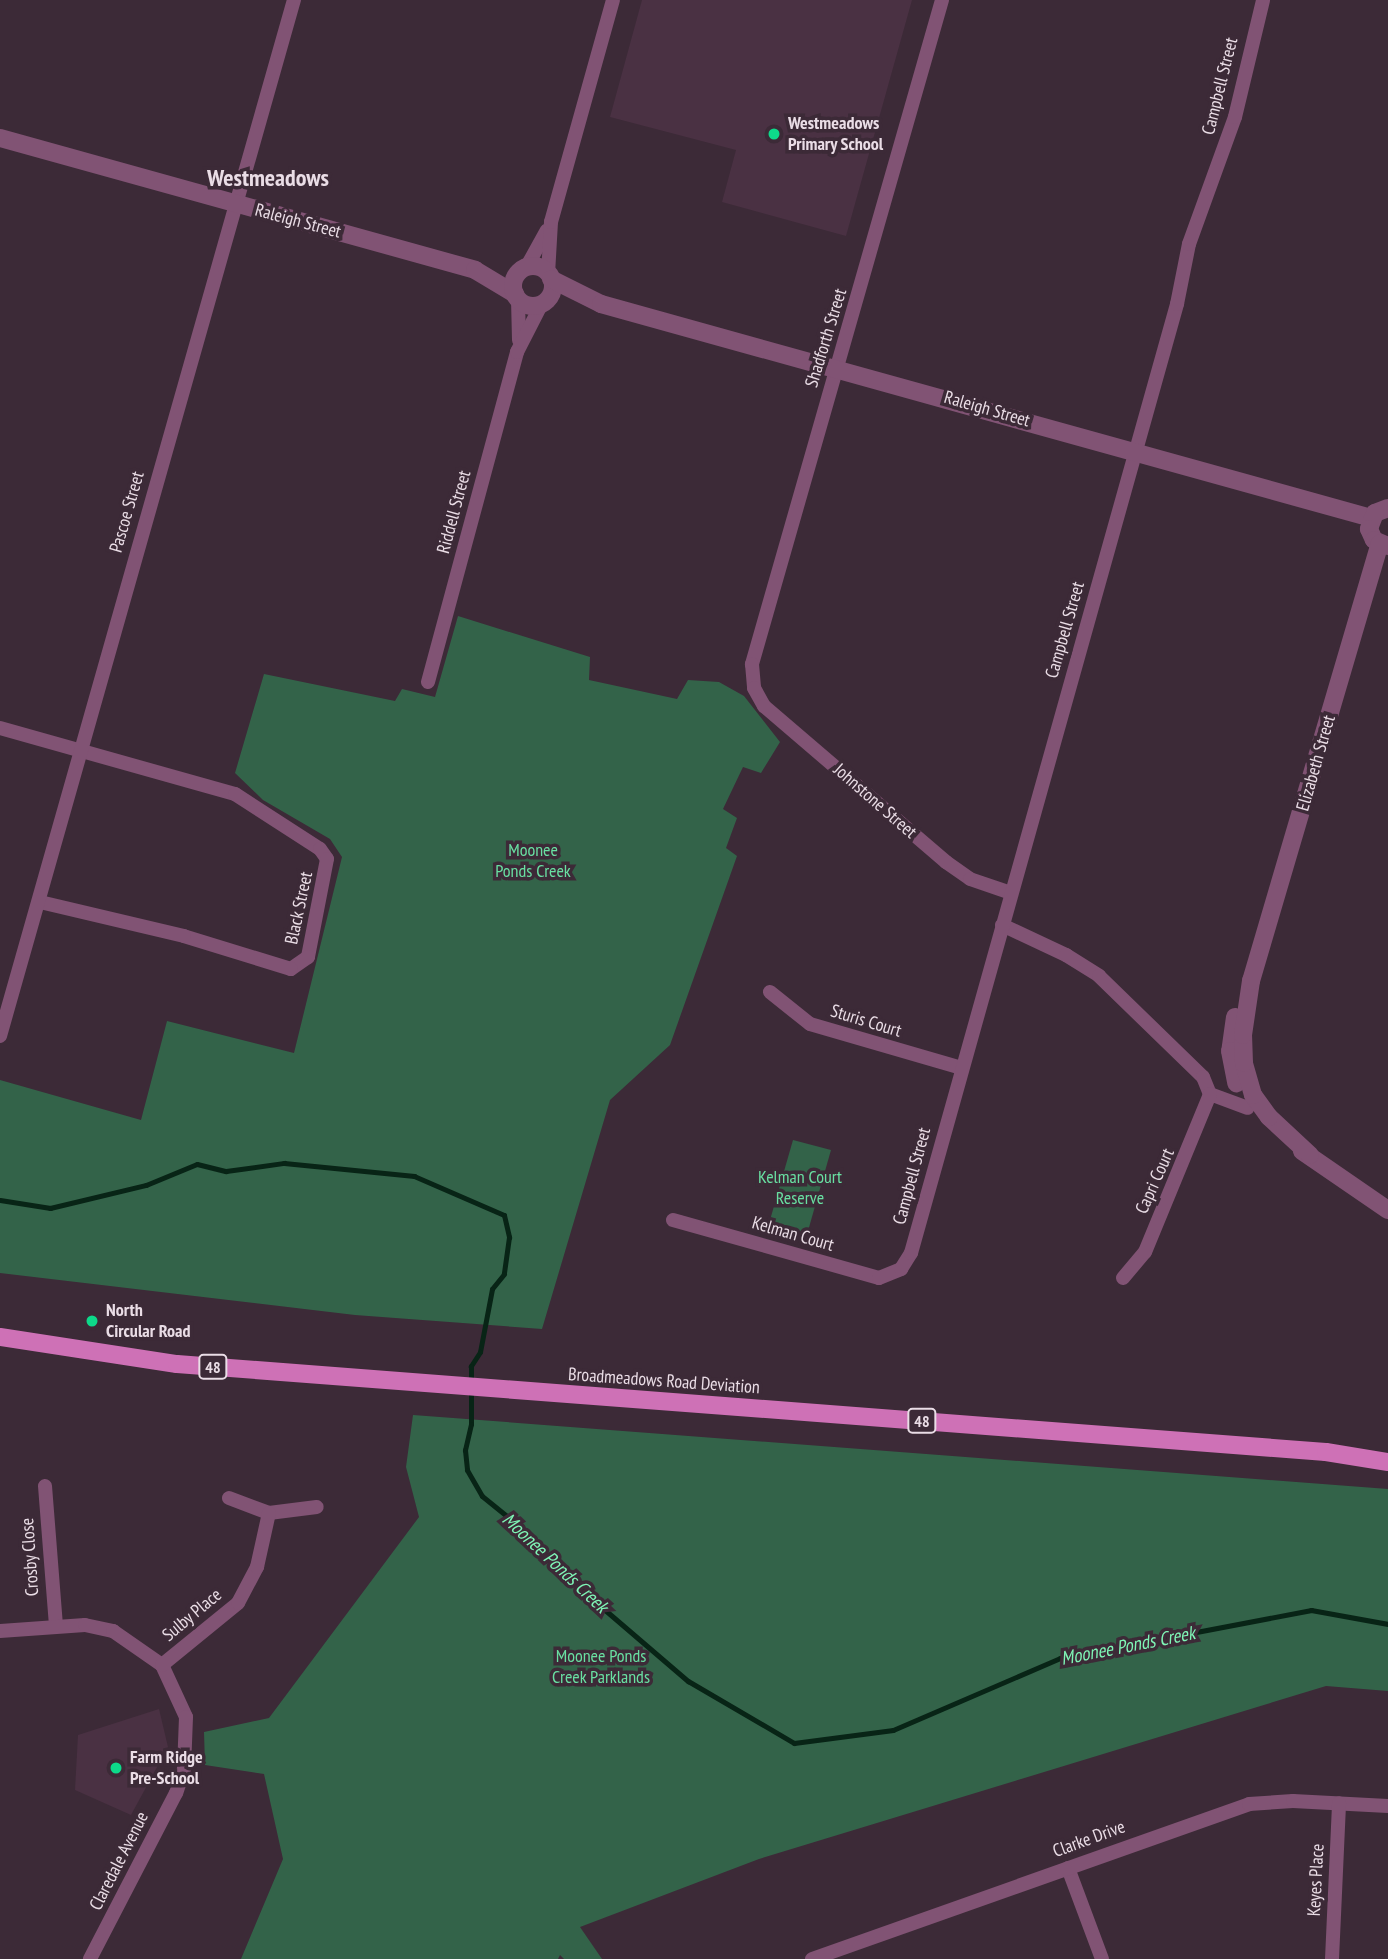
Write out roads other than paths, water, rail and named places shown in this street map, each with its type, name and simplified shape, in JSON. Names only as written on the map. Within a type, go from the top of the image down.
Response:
[{"type":"main road","name":"Broadmeadows Road Deviation","points":[[0,1337],[177,1364],[1326,1452],[1388,1462]]},
{"type":"main road","name":"Broadmeadows Road Deviation","points":[[1326,1452],[1388,1450]]},
{"type":"street","name":"Pascoe Street","points":[[0,1036],[40,902],[80,750],[234,203],[295,0]]},
{"type":"street","points":[[551,222],[514,282],[516,297],[529,306],[542,304],[551,295],[551,222],[613,0]]},
{"type":"street","name":"Shadforth Street","points":[[754,688],[752,664],[942,0]]},
{"type":"street","name":"Campbell Street","points":[[901,1269],[911,1253],[1177,304],[1189,244],[1235,117],[1263,0]]},
{"type":"street","name":"Raleigh Street","points":[[0,138],[475,270],[523,270]]},
{"type":"street","points":[[523,270],[538,267],[550,276]]},
{"type":"street","name":"Raleigh Street","points":[[475,270],[516,297]]},
{"type":"street","name":"Raleigh Street","points":[[550,276],[601,304],[1136,450],[1371,518]]},
{"type":"street","name":"Riddell Street","points":[[516,297],[517,352]]},
{"type":"street","name":"Raleigh Street","points":[[542,304],[601,304]]},
{"type":"street","name":"Riddell Street","points":[[428,682],[517,352],[542,304]]},
{"type":"street","points":[[1384,545],[1369,529],[1371,518],[1388,508]]},
{"type":"street","name":"Elizabeth Street","points":[[1243,1086],[1231,1034],[1242,994],[1251,981],[1384,545]]},
{"type":"street","name":"Johnstone Street","points":[[754,688],[764,706],[946,862],[970,879],[1011,892]]},
{"type":"street","name":"Black Street","points":[[0,727],[235,794],[320,849],[328,866],[308,957],[298,967],[284,968],[172,933],[40,902]]},
{"type":"street","points":[[1002,925],[1066,955],[1099,976],[1203,1077],[1210,1094],[1248,1108]]},
{"type":"street","name":"Sturis Court","points":[[770,992],[810,1024],[961,1068]]},
{"type":"street","points":[[1210,1094],[1243,1086]]},
{"type":"street","points":[[1243,1086],[1248,1108],[1267,1130],[1310,1155],[1388,1210]]},
{"type":"street","points":[[1243,1086],[1269,1117],[1310,1155]]},
{"type":"street","name":"Capri Court","points":[[1123,1278],[1145,1252],[1210,1094]]},
{"type":"street","name":"Kelman Court","points":[[673,1220],[870,1276],[886,1277],[901,1269]]},
{"type":"street","name":"Crosby Close","points":[[45,1486],[56,1625]]},
{"type":"street","points":[[229,1499],[269,1513],[317,1507]]},
{"type":"street","name":"Sulby Place","points":[[162,1665],[238,1603],[257,1567],[269,1513]]},
{"type":"street","points":[[0,1631],[56,1625],[113,1631],[162,1665]]},
{"type":"street","name":"Claredale Avenue","points":[[90,1959],[184,1769],[186,1717],[162,1665]]},
{"type":"street","name":"Clarke Drive","points":[[812,1959],[1249,1804],[1339,1803],[1388,1806]]},
{"type":"street","name":"Keyes Place","points":[[1332,1959],[1339,1803]]},
{"type":"street","points":[[1068,1868],[1102,1959]]},
{"type":"waterway","name":"Moonee Ponds Creek","points":[[0,1200],[50,1208],[146,1185],[197,1164],[226,1171],[284,1163],[414,1176],[504,1215],[509,1237],[504,1274],[492,1289],[480,1352],[471,1366],[471,1424],[465,1450],[467,1470],[482,1496],[529,1534],[556,1568],[688,1681],[794,1743],[893,1730],[1060,1658],[1311,1610],[1388,1624]]},
{"type":"place","name":"Westmeadows Primary School","points":[[774,134]]},
{"type":"place","name":"North Circular Road","points":[[92,1321]]},
{"type":"place","name":"Farm Ridge Pre-School","points":[[116,1768]]},
{"type":"district","name":"Westmeadows","points":[[268,178]]},
{"type":"park label","name":"Kelman Court Reserve","points":[[800,1188]]},
{"type":"park label","name":"Moonee Ponds Creek Parklands","points":[[601,1667]]}]
